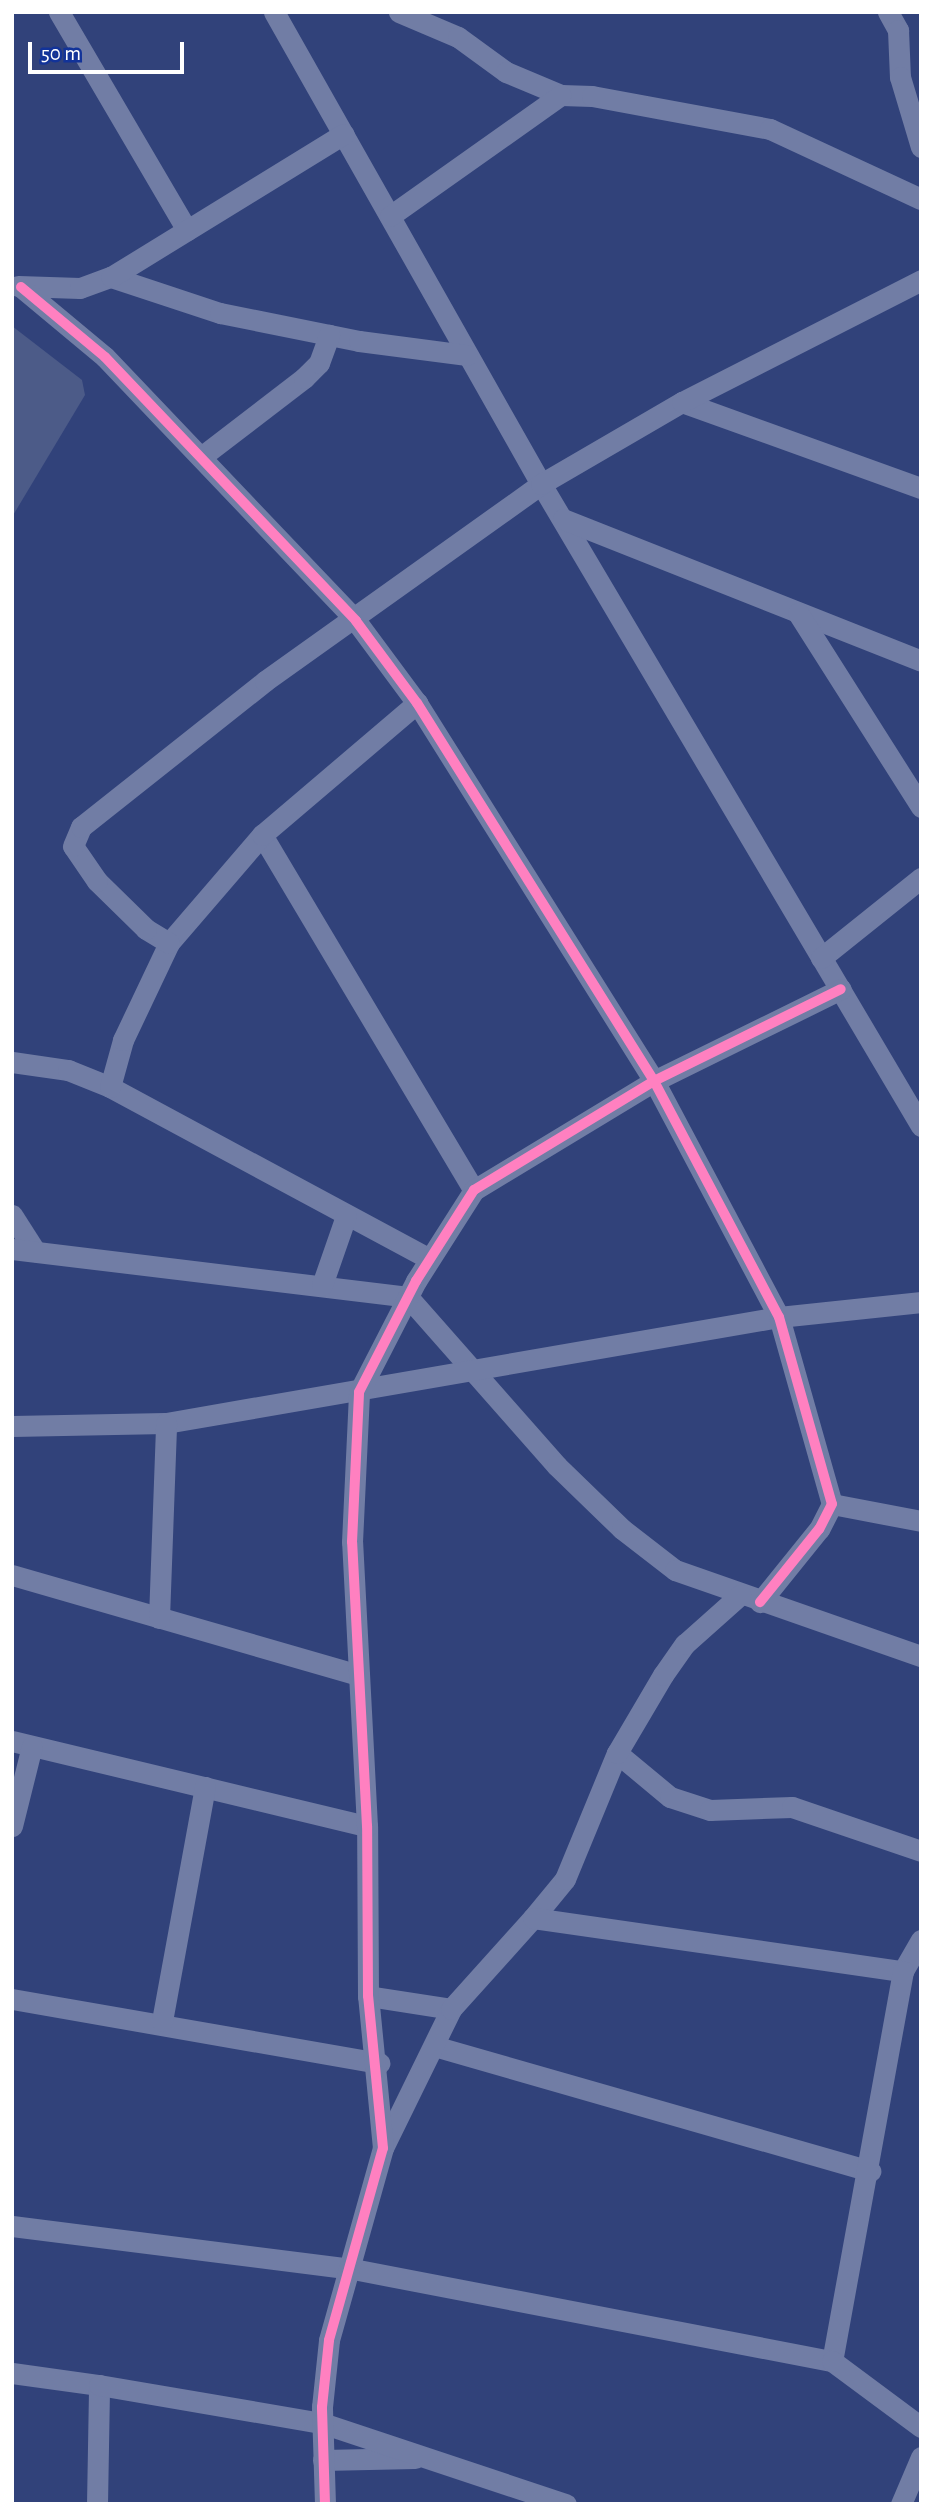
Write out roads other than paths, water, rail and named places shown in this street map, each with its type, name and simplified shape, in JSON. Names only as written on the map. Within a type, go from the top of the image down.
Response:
[{"type":"street","points":[[59,12],[187,230]]},
{"type":"street","points":[[274,12],[541,484],[921,1126]]},
{"type":"street","points":[[399,12],[458,37],[506,72],[561,95],[592,96],[770,129],[921,199]]},
{"type":"street","points":[[888,12],[898,30],[900,77],[921,147]]},
{"type":"street","points":[[390,216],[561,95]]},
{"type":"street","points":[[17,286],[80,288],[111,277],[343,134]]},
{"type":"street","points":[[111,277],[220,313],[329,335],[467,355]]},
{"type":"street","points":[[169,943],[146,929],[97,881],[73,846],[81,827],[265,681],[356,621],[541,484],[682,402],[921,280]]},
{"type":"street","points":[[17,286],[72,325],[356,621],[416,703],[654,1081],[779,1317],[832,1504],[819,1529],[761,1602]]},
{"type":"street","points":[[201,457],[304,378],[319,363],[329,335]]},
{"type":"street","points":[[682,402],[921,488]]},
{"type":"street","points":[[563,519],[921,661]]},
{"type":"street","points":[[798,612],[921,807]]},
{"type":"street","points":[[110,1087],[122,1040],[169,943],[262,835],[416,703]]},
{"type":"street","points":[[262,835],[474,1191]]},
{"type":"street","points":[[821,958],[921,878]]},
{"type":"street","points":[[383,2148],[379,2063],[368,1996],[367,1826],[352,1542],[359,1392],[429,1259],[474,1191],[654,1081],[841,989]]},
{"type":"street","points":[[12,1062],[68,1070],[110,1087],[429,1259]]},
{"type":"street","points":[[12,1215],[35,1251]]},
{"type":"street","points":[[322,1285],[346,1216]]},
{"type":"street","points":[[12,1249],[408,1297],[557,1466],[622,1529],[675,1570],[740,1595],[921,1656]]},
{"type":"street","points":[[12,1426],[166,1423],[359,1392],[779,1317],[921,1302]]},
{"type":"street","points":[[159,1618],[166,1423]]},
{"type":"street","points":[[832,1504],[921,1521]]},
{"type":"street","points":[[12,1574],[359,1675]]},
{"type":"street","points":[[325,2504],[322,2423],[329,2340],[353,2269],[383,2148],[450,2009],[533,1919],[565,1879],[617,1753],[685,1644],[740,1595]]},
{"type":"street","points":[[12,1826],[22,1744],[367,1826]]},
{"type":"street","points":[[617,1753],[670,1797],[710,1810],[792,1807],[921,1851]]},
{"type":"street","points":[[162,2021],[205,1787]]},
{"type":"street","points":[[533,1919],[903,1971]]},
{"type":"street","points":[[832,2361],[870,2171],[903,1971],[921,1940]]},
{"type":"street","points":[[368,1996],[450,2009]]},
{"type":"street","points":[[12,1999],[162,2021],[379,2063]]},
{"type":"street","points":[[434,2046],[870,2171]]},
{"type":"street","points":[[12,2226],[353,2269],[832,2361],[921,2427]]},
{"type":"street","points":[[12,2373],[322,2423],[439,2458],[566,2504]]},
{"type":"street","points":[[97,2504],[99,2385]]},
{"type":"street","points":[[323,2460],[439,2458]]},
{"type":"street","points":[[901,2504],[921,2458]]}]
